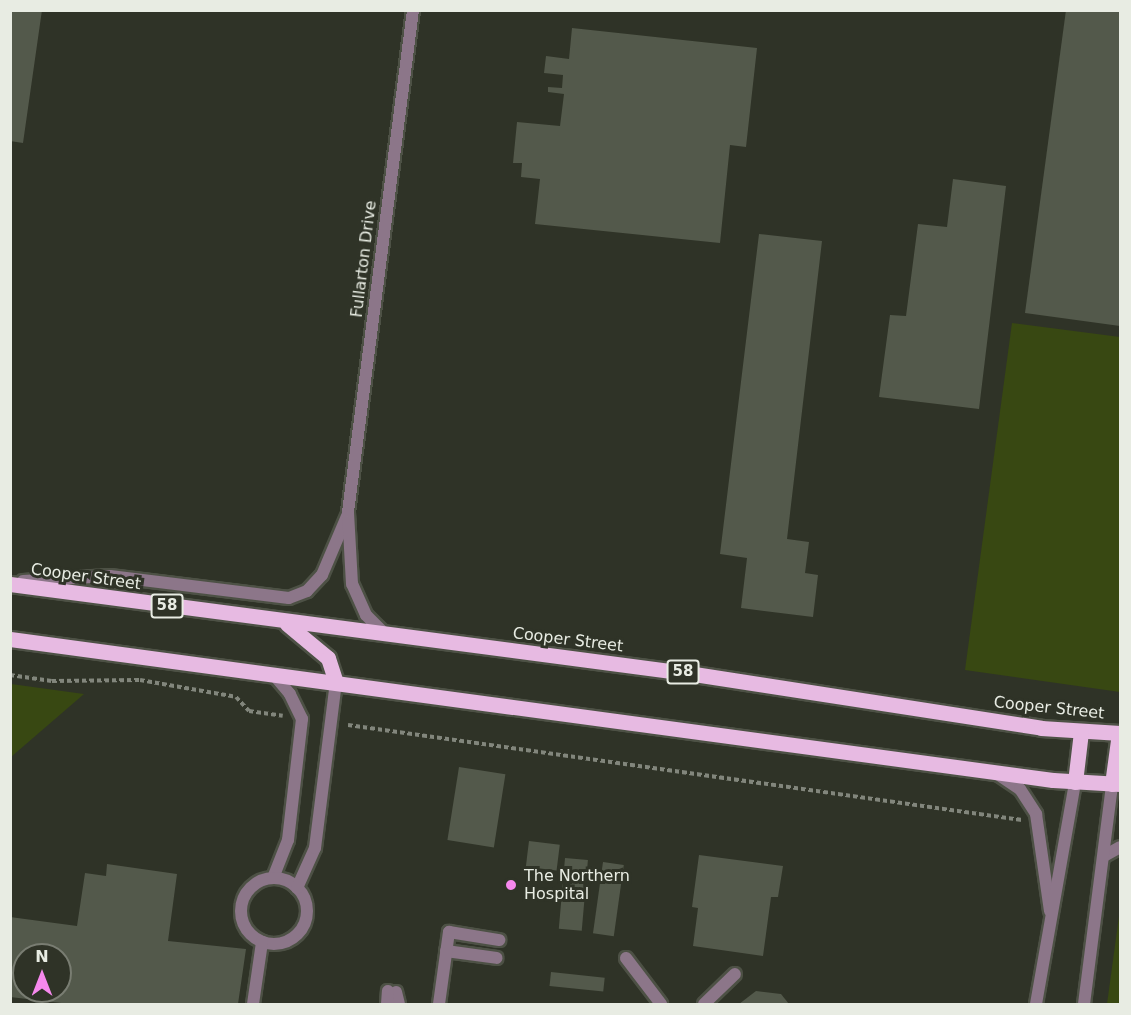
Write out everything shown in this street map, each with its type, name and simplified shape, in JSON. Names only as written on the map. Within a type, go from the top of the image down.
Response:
[{"type":"main road","name":"Cooper Street","points":[[10,583],[285,622],[694,674],[1081,732],[1120,733]]},
{"type":"main road","points":[[285,622],[328,658],[336,682]]},
{"type":"main road","points":[[10,639],[1075,782],[1116,784],[1120,733]]},
{"type":"main road","points":[[1075,782],[1081,732]]},
{"type":"street","name":"Fullarton Drive","points":[[386,635],[366,615],[352,584],[348,512],[413,10]]},
{"type":"street","name":"Fullarton Drive","points":[[10,583],[110,576],[289,598],[307,591],[322,575],[348,512]]},
{"type":"street","points":[[273,878],[288,840],[302,719],[290,694],[274,675]]},
{"type":"street","points":[[297,888],[315,848],[336,682]]},
{"type":"street","points":[[992,770],[1020,789],[1036,814],[1052,921]]},
{"type":"street","points":[[1036,1005],[1075,782]]},
{"type":"street","points":[[1084,1005],[1116,784]]},
{"type":"street","points":[[1104,856],[1120,847]]},
{"type":"street","points":[[273,878],[297,888],[307,907],[302,928],[288,941],[262,942],[247,930],[242,901],[254,885],[273,878]]},
{"type":"street","points":[[439,1005],[449,932],[499,940]]},
{"type":"street","points":[[257,1002],[262,942]]},
{"type":"street","points":[[446,951],[497,958]]},
{"type":"street","points":[[626,958],[661,1005]]},
{"type":"street","points":[[704,1005],[735,974]]},
{"type":"street","points":[[387,1005],[394,996]]},
{"type":"path","points":[[10,675],[52,681],[140,680],[236,697],[249,711],[302,719]]},
{"type":"path","points":[[332,723],[1007,815],[1016,822],[1036,814]]},
{"type":"green space","points":[[1012,323],[1120,337],[1120,692],[965,670]]},
{"type":"green space","points":[[11,684],[84,694],[11,757]]},
{"type":"green space","points":[[1120,909],[1120,1004],[1107,1004]]},
{"type":"building","points":[[10,10],[42,10],[23,143],[10,141]]},
{"type":"building","points":[[1066,10],[1120,10],[1120,326],[1025,313]]},
{"type":"building","points":[[572,28],[757,48],[746,147],[730,145],[720,243],[535,224],[540,179],[521,177],[522,163],[513,163],[517,122],[560,126],[564,94],[548,92],[548,87],[562,88],[563,75],[544,73],[546,56],[569,59]]},
{"type":"building","points":[[953,179],[1006,186],[979,409],[879,397],[890,315],[906,316],[918,224],[947,227]]},
{"type":"building","points":[[759,234],[822,241],[787,539],[809,542],[805,573],[818,575],[813,617],[741,608],[747,558],[720,554]]},
{"type":"building","points":[[459,767],[505,774],[494,847],[447,840]]},
{"type":"building","points":[[529,841],[560,845],[557,871],[526,867]]},
{"type":"building","points":[[699,855],[783,866],[778,897],[771,897],[763,956],[693,946],[698,908],[692,907]]},
{"type":"building","points":[[565,858],[588,860],[582,931],[559,929]]},
{"type":"building","points":[[603,862],[624,865],[614,936],[593,933]]},
{"type":"building","points":[[107,864],[177,874],[168,941],[246,949],[238,1004],[61,1003],[72,1003],[72,943],[12,943],[12,997],[10,997],[10,917],[77,926],[85,873],[106,876]]},
{"type":"building","points":[[551,972],[605,978],[603,992],[550,986]]},
{"type":"building","points":[[756,991],[781,994],[789,1004],[739,1004]]},
{"type":"place","name":"The Northern Hospital","points":[[511,885]]}]
